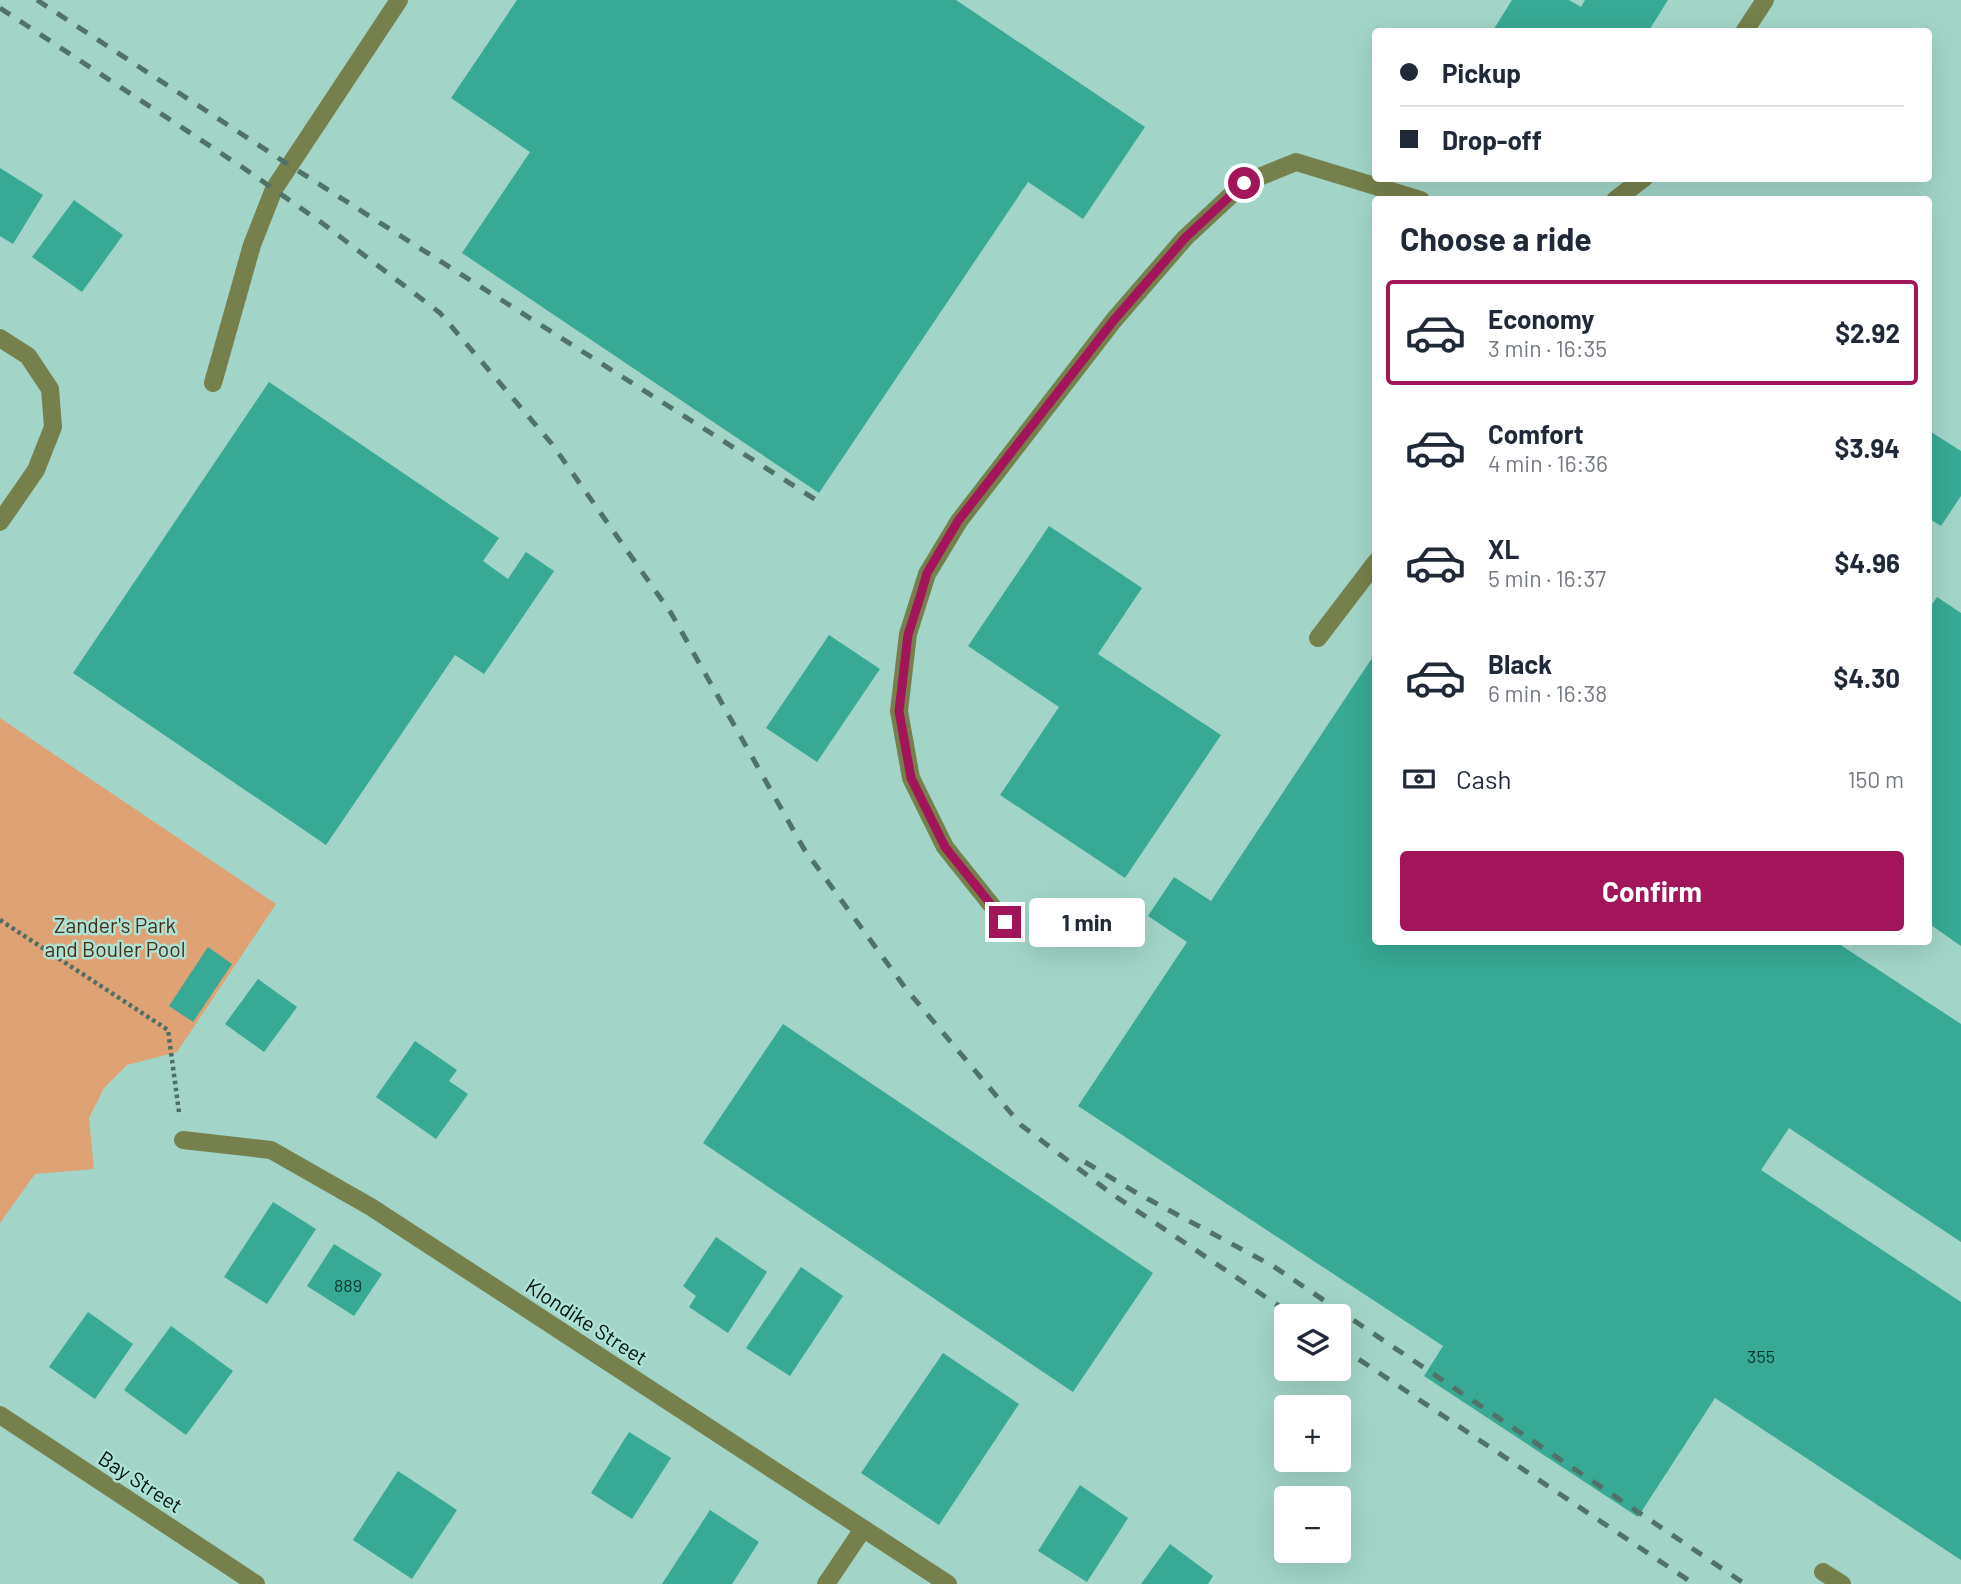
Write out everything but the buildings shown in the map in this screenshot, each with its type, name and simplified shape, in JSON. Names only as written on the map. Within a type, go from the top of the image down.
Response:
[{"type":"street","points":[[213,383],[251,245],[274,189],[400,0]]},
{"type":"street","points":[[1747,28],[1765,0]]},
{"type":"street","points":[[1005,922],[945,847],[911,778],[899,711],[908,635],[927,573],[958,521],[1114,320],[1185,238],[1244,183],[1296,162],[1408,196]]},
{"type":"street","points":[[1620,196],[1639,182]]},
{"type":"street","points":[[0,338],[28,356],[50,389],[53,427],[36,470],[0,522]]},
{"type":"street","points":[[1318,638],[1372,567]]},
{"type":"street","name":"Klondike Street","points":[[183,1140],[271,1150],[371,1207],[947,1584]]},
{"type":"street","name":"Bay Street","points":[[0,1415],[256,1584]]},
{"type":"street","points":[[826,1584],[863,1529]]},
{"type":"street","points":[[1823,1572],[1842,1584]]},
{"type":"path","points":[[0,920],[167,1030],[183,1140]]},
{"type":"green space","name":"Zander's Park and Bouler Pool","points":[[0,718],[276,904],[177,1052],[127,1065],[104,1088],[89,1118],[94,1169],[35,1174],[0,1223]]},
{"type":"railway","points":[[37,0],[289,165],[824,505]]},
{"type":"railway","points":[[0,8],[245,169],[322,223],[440,313],[552,444],[671,613],[804,849],[906,989],[1021,1125],[1112,1194],[1276,1304]]},
{"type":"railway","points":[[1085,1162],[1273,1266],[1745,1584]]},
{"type":"railway","points":[[1351,1354],[1694,1584]]},
{"type":"route","points":[[1005,922],[945,847],[911,778],[899,711],[908,635],[927,573],[958,521],[1114,320],[1185,238],[1244,183]]}]
